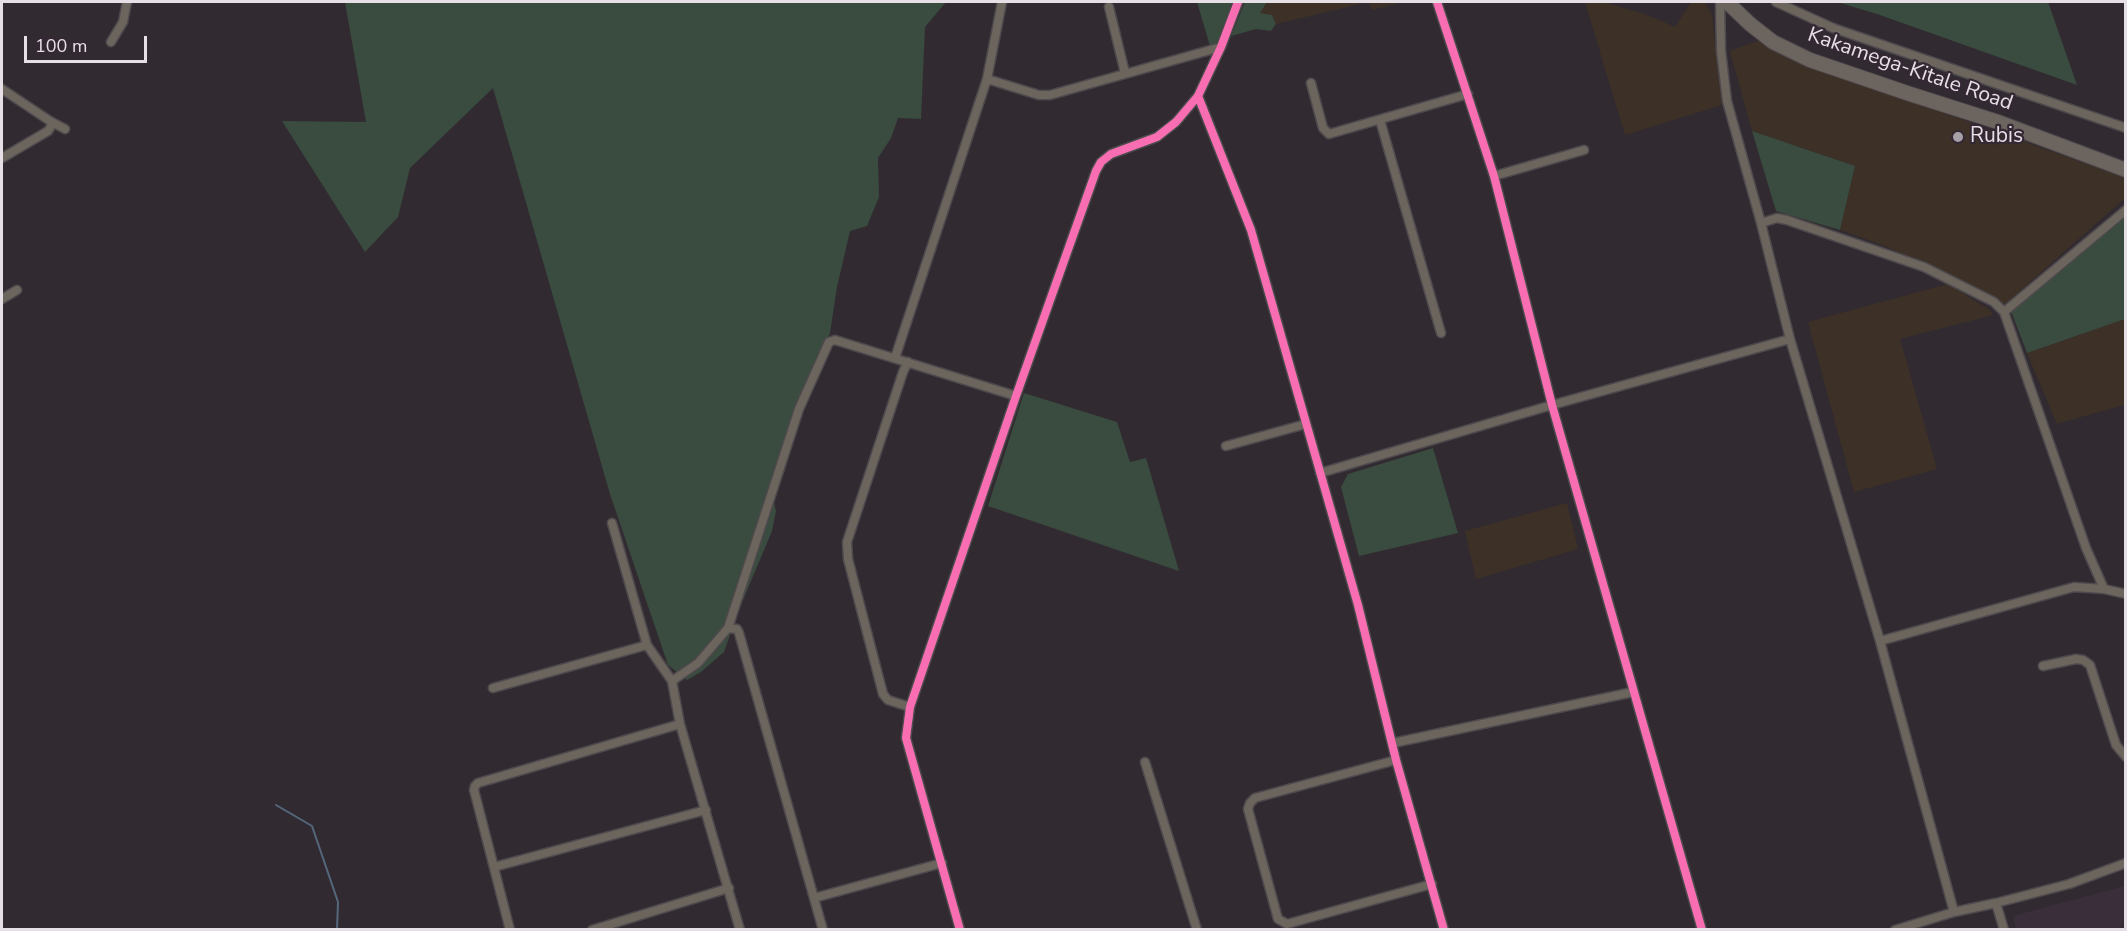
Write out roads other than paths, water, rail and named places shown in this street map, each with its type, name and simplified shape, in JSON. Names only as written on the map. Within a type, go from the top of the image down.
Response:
[{"type":"highway","name":"Kakamega-Kitale Road","points":[[1727,2],[1773,42],[1810,60],[1998,122],[2126,170]]},
{"type":"street","points":[[111,42],[123,22],[127,2]]},
{"type":"street","points":[[895,358],[987,80],[1002,2]]},
{"type":"street","points":[[960,930],[906,738],[910,707],[1016,396],[1096,171],[1101,162],[1111,154],[1157,137],[1167,130],[1198,96],[1221,47],[1238,2]]},
{"type":"street","points":[[1437,2],[1494,177],[1552,405],[1702,930]]},
{"type":"street","points":[[1720,2],[1721,51],[1726,101],[1761,223],[1790,339],[1880,641],[1954,912]]},
{"type":"street","points":[[1776,2],[1833,28],[2126,128]]},
{"type":"street","points":[[1109,7],[1125,73]]},
{"type":"street","points":[[987,80],[1044,96],[1221,47]]},
{"type":"street","points":[[1311,83],[1323,128],[1329,134],[1467,94]]},
{"type":"street","points":[[2,89],[65,129]]},
{"type":"street","points":[[1198,96],[1251,230],[1358,605],[1396,760],[1444,930]]},
{"type":"street","points":[[1380,120],[1441,333]]},
{"type":"street","points":[[2,158],[48,131],[53,123]]},
{"type":"street","points":[[1494,177],[1584,150]]},
{"type":"street","points":[[2004,312],[2126,210]]},
{"type":"street","points":[[1761,223],[1777,218],[1787,220],[1924,267],[1981,294],[2004,312],[2086,548],[2104,589]]},
{"type":"street","points":[[2,299],[17,290]]},
{"type":"street","points":[[1320,473],[1790,339]]},
{"type":"street","points":[[672,681],[698,663],[728,628],[799,409],[829,342],[835,340],[1016,396]]},
{"type":"street","points":[[908,362],[847,542],[848,559],[883,694],[888,700],[910,707]]},
{"type":"street","points":[[1226,446],[1306,424]]},
{"type":"street","points":[[612,523],[647,645],[672,681],[680,724],[740,930]]},
{"type":"street","points":[[1880,641],[2074,587],[2104,589],[2126,594]]},
{"type":"street","points":[[728,628],[737,629],[739,633],[823,930]]},
{"type":"street","points":[[493,688],[647,645]]},
{"type":"street","points":[[2043,666],[2076,659],[2083,660],[2090,665],[2116,745],[2126,757]]},
{"type":"street","points":[[1393,743],[1634,692]]},
{"type":"street","points":[[510,930],[474,790],[478,783],[680,724]]},
{"type":"street","points":[[1396,760],[1255,798],[1250,803],[1248,809],[1278,919],[1287,924],[1432,884]]},
{"type":"street","points":[[1145,762],[1197,930]]},
{"type":"street","points":[[494,867],[706,810]]},
{"type":"street","points":[[814,898],[942,863]]},
{"type":"street","points":[[1895,930],[1954,912],[2068,884],[2126,863]]},
{"type":"street","points":[[591,930],[729,888]]},
{"type":"street","points":[[1996,903],[2004,930]]},
{"type":"waterway","points":[[276,805],[312,826],[338,902],[337,930]]},
{"type":"place","name":"Rubis","points":[[1958,137]]}]
